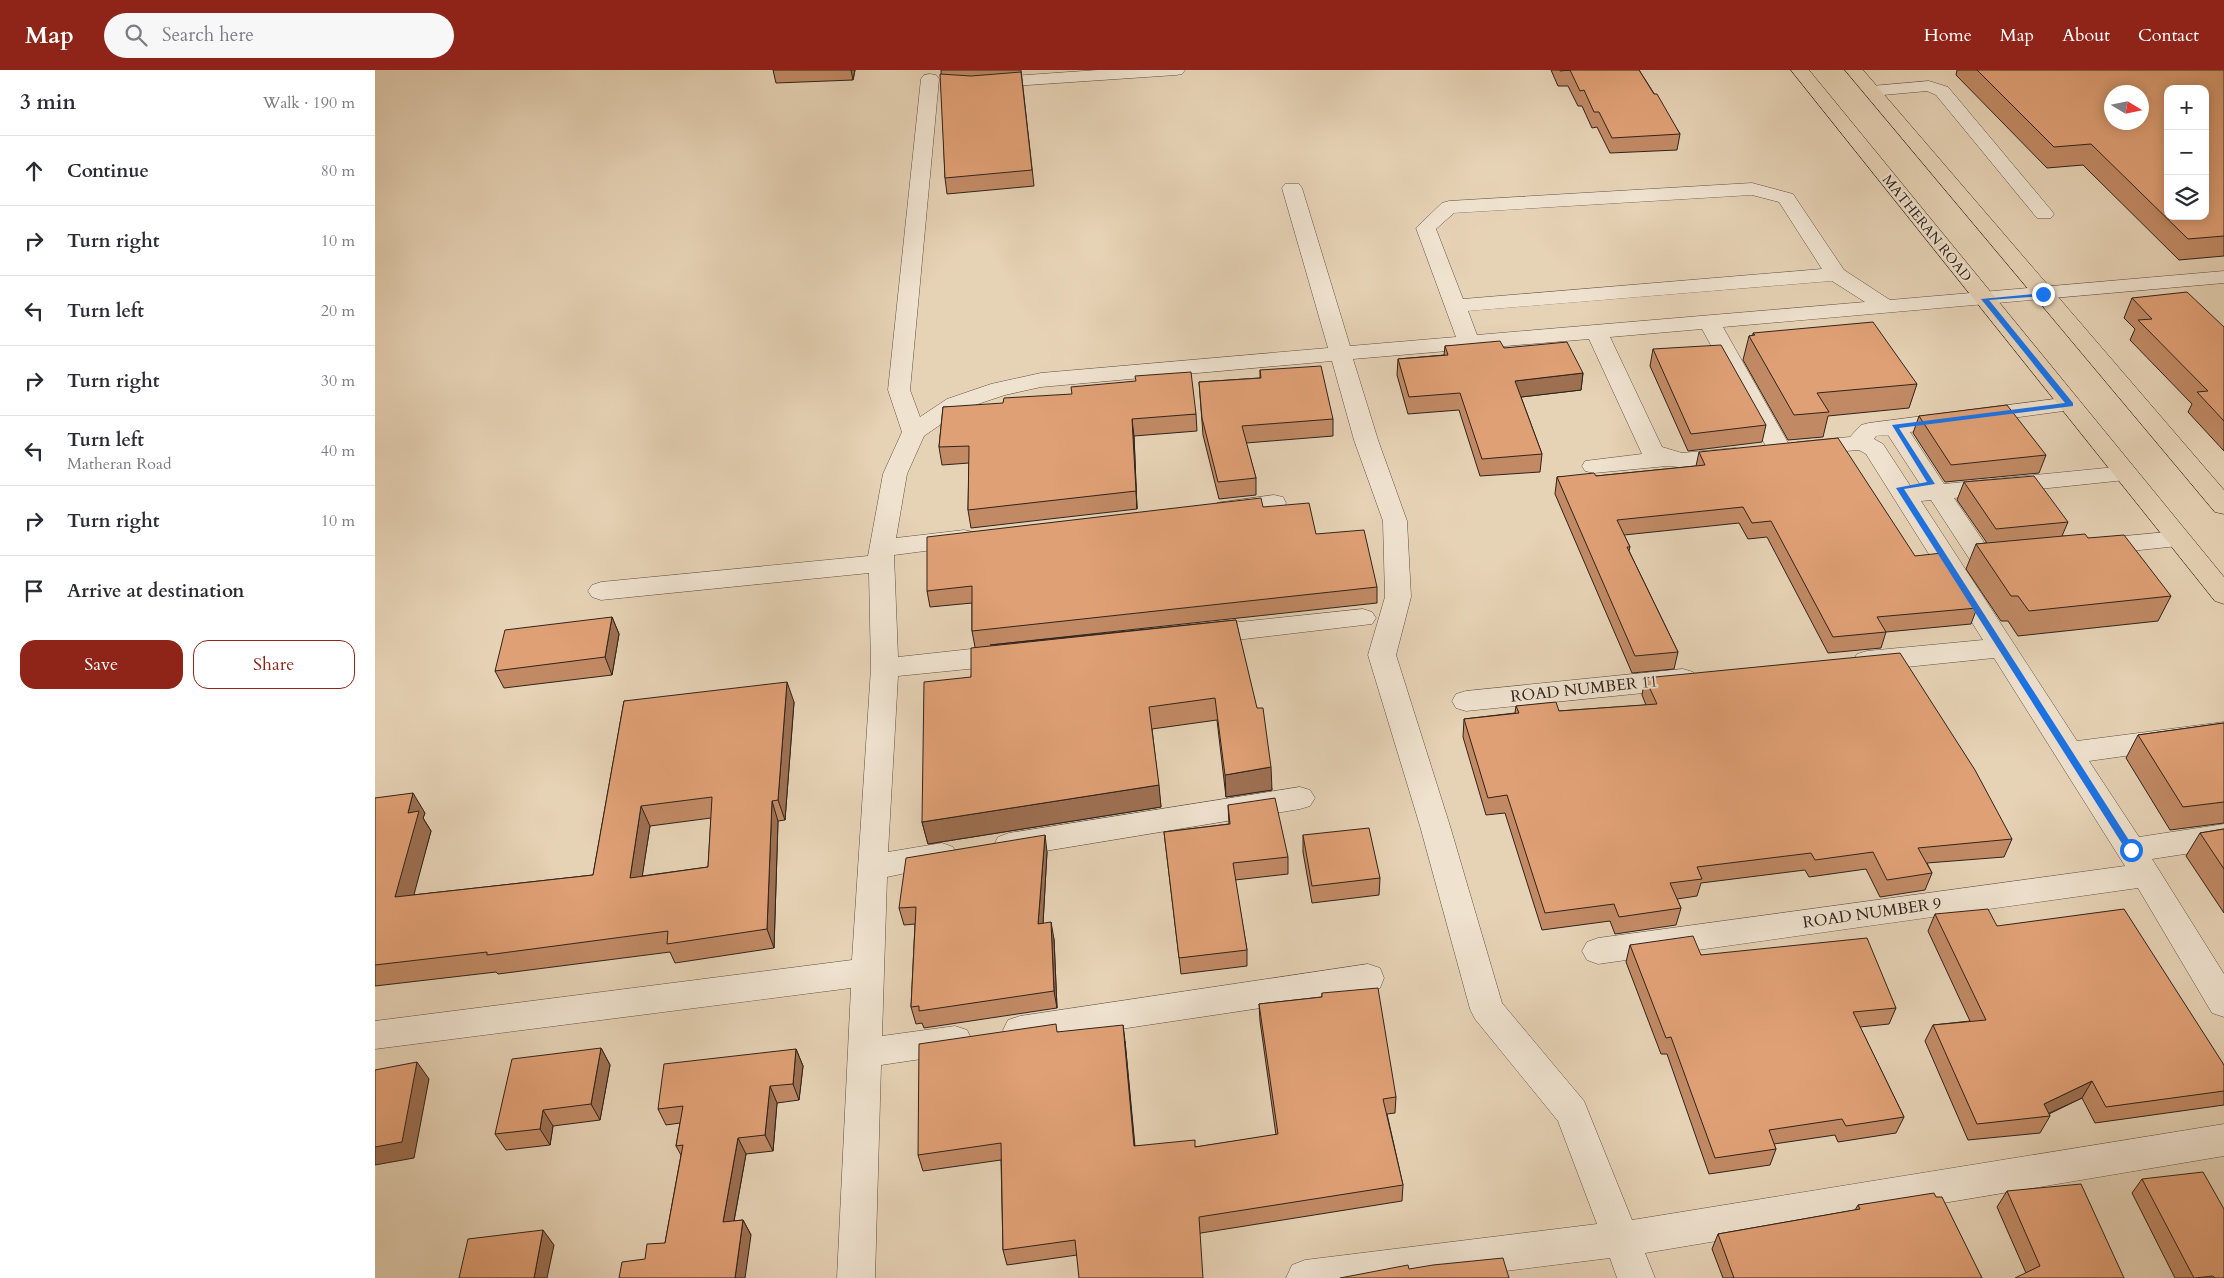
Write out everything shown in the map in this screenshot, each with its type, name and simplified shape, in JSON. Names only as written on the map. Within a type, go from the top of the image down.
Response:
[{"type":"main road","name":"MATHERAN ROAD","points":[[1800,70],[2224,596]]},
{"type":"main road","points":[[1854,70],[2224,506]]},
{"type":"street","points":[[966,84],[1177,70]]},
{"type":"street","points":[[914,432],[899,390],[931,77]]},
{"type":"street","points":[[1872,90],[1929,86],[1942,91],[2044,214]]},
{"type":"street","points":[[1293,188],[1366,440],[1395,521],[1398,597],[1381,655],[1435,826],[1487,1009],[1572,1112],[1636,1278]]},
{"type":"street","points":[[1469,344],[1426,228],[1449,207],[1752,189],[1786,198],[1836,274],[1887,307]]},
{"type":"street","points":[[1455,306],[1836,274]]},
{"type":"street","points":[[856,1278],[872,866],[885,668],[881,556],[895,474],[914,432],[955,404],[999,388],[1041,380],[2224,277]]},
{"type":"street","points":[[1709,323],[1780,450]]},
{"type":"street","points":[[1597,333],[1652,452],[1663,459]]},
{"type":"street","points":[[1857,443],[1869,430],[2070,404]]},
{"type":"street","points":[[1894,426],[1935,488],[1991,556],[1945,560]]},
{"type":"street","points":[[1594,466],[1663,459],[1677,461],[1857,443],[1863,443],[1875,449],[2138,863],[2224,1003]]},
{"type":"street","points":[[1902,491],[2122,469]]},
{"type":"street","points":[[1205,511],[1274,503]]},
{"type":"street","points":[[601,591],[881,556],[989,536]]},
{"type":"street","points":[[2070,549],[2178,539]]},
{"type":"street","points":[[1180,637],[1363,618]]},
{"type":"street","points":[[1842,664],[2000,648]]},
{"type":"street","points":[[885,668],[1033,653]]},
{"type":"street","name":"ROAD NUMBER 11","points":[[1466,701],[1704,677]]},
{"type":"street","points":[[2067,753],[2224,732]]},
{"type":"street","points":[[872,866],[1300,798]]},
{"type":"street","name":"ROAD NUMBER 9","points":[[1598,950],[2138,863],[2224,836]]},
{"type":"street","points":[[375,1035],[868,972]]},
{"type":"street","points":[[865,1053],[1368,978]]},
{"type":"street","points":[[1305,1278],[1621,1239],[2224,1140]]},
{"type":"building","points":[[1570,70],[1639,70],[1654,94],[1657,94],[1680,134],[1612,138],[1599,112],[1594,112],[1584,90],[1580,91]]},
{"type":"building","points":[[1977,70],[2224,70],[2224,236],[2188,239],[2169,220],[2209,220],[2209,85],[2164,85],[2164,215],[2091,144],[2054,147]]},
{"type":"building","points":[[1021,72],[1032,170],[945,178],[940,74],[971,76]]},
{"type":"building","points":[[2187,292],[2224,327],[2224,421],[2197,392],[2208,391],[2138,320],[2152,319],[2132,298]]},
{"type":"building","points":[[1873,322],[1917,384],[1817,393],[1829,412],[1794,415],[1749,336],[1755,335],[1753,333]]},
{"type":"building","points":[[1500,341],[1504,348],[1567,342],[1583,373],[1515,381],[1542,454],[1482,459],[1460,393],[1409,397],[1398,359],[1448,355],[1445,346]]},
{"type":"building","points":[[1721,345],[1766,425],[1691,434],[1653,349]]},
{"type":"building","points":[[1321,366],[1333,419],[1242,426],[1256,478],[1218,482],[1202,418],[1199,382],[1261,378],[1260,370]]},
{"type":"building","points":[[1191,372],[1196,414],[1132,419],[1136,491],[968,510],[969,446],[939,447],[943,407],[1003,403],[1004,398],[1072,394],[1071,387],[1136,381],[1135,376]]},
{"type":"building","points":[[2007,405],[2046,455],[1951,465],[1919,416]]},
{"type":"building","points":[[1838,438],[1915,556],[1942,553],[1977,608],[1877,617],[1886,632],[1833,637],[1771,521],[1752,523],[1743,507],[1617,520],[1630,547],[1627,547],[1678,652],[1635,656],[1557,477],[1594,473],[1596,476],[1705,465],[1699,452]]},
{"type":"building","points":[[2034,476],[2068,522],[1996,529],[1964,482]]},
{"type":"building","points":[[1261,498],[1263,507],[1309,503],[1316,534],[1364,530],[1377,587],[972,631],[972,586],[927,591],[927,537]]},
{"type":"building","points":[[2085,534],[2088,538],[2124,535],[2171,596],[2029,611],[2018,596],[2011,596],[1976,544]]},
{"type":"building","points":[[612,617],[605,657],[495,671],[505,630]]},
{"type":"building","points":[[1236,620],[1257,708],[1263,708],[1271,767],[1225,775],[1215,698],[1149,707],[1159,785],[922,822],[924,682],[971,677],[971,648]]},
{"type":"building","points":[[1900,653],[1975,770],[2012,839],[1918,848],[1932,873],[1887,880],[1873,852],[1815,860],[1811,853],[1697,867],[1702,879],[1670,883],[1681,908],[1619,917],[1614,904],[1545,913],[1507,795],[1488,798],[1464,719],[1519,713],[1516,706],[1556,702],[1559,711],[1657,704],[1645,678]]},
{"type":"building","points":[[787,682],[778,800],[772,801],[767,929],[667,944],[668,931],[487,955],[487,952],[375,965],[375,798],[413,793],[408,813],[419,811],[395,897],[593,875],[624,701]],"holes":[[[712,797],[708,867],[630,878],[641,806]]]},
{"type":"building","points":[[2224,723],[2224,802],[2183,807],[2138,735]]},
{"type":"building","points":[[1275,798],[1288,857],[1233,863],[1247,950],[1179,958],[1164,832],[1230,824],[1228,805]]},
{"type":"building","points":[[1369,828],[1380,878],[1312,886],[1303,835]]},
{"type":"building","points":[[2224,829],[2224,869],[2200,833]]},
{"type":"building","points":[[1045,835],[1038,924],[1051,922],[1054,991],[919,1011],[919,1006],[911,1007],[916,907],[899,908],[906,858]]},
{"type":"building","points":[[1988,909],[1997,926],[2124,909],[2224,1065],[2224,1091],[2106,1107],[2092,1081],[2044,1104],[2050,1116],[1977,1124],[1933,1025],[1986,1020],[1935,914]]},
{"type":"building","points":[[1693,936],[1701,955],[1867,938],[1896,1008],[1853,1012],[1904,1117],[1846,1126],[1842,1119],[1769,1130],[1776,1149],[1715,1158],[1671,1037],[1666,1038],[1630,945]]},
{"type":"building","points":[[1378,988],[1396,1097],[1383,1099],[1403,1185],[1199,1217],[1203,1278],[1079,1278],[1075,1240],[1003,1250],[1001,1143],[918,1155],[919,1044],[1056,1024],[1057,1032],[1123,1025],[1134,1146],[1195,1140],[1195,1147],[1278,1134],[1259,1004],[1322,997],[1322,993]]},
{"type":"building","points":[[601,1048],[591,1104],[543,1110],[540,1129],[495,1134],[512,1059]]},
{"type":"building","points":[[796,1049],[793,1084],[770,1086],[765,1135],[738,1138],[723,1222],[743,1220],[735,1278],[619,1278],[622,1262],[645,1259],[647,1244],[665,1243],[683,1145],[676,1146],[683,1106],[658,1109],[664,1064]]},
{"type":"building","points":[[417,1062],[402,1142],[375,1147],[375,1070]]},
{"type":"building","points":[[2203,1172],[2224,1209],[2224,1278],[2215,1278],[2213,1276],[2194,1278],[2142,1179]]},
{"type":"building","points":[[2081,1184],[2124,1278],[2015,1278],[2040,1266],[2007,1191]]},
{"type":"building","points":[[1934,1193],[1936,1197],[1942,1197],[1982,1278],[1734,1278],[1718,1234],[1860,1209],[1858,1205]]},
{"type":"building","points":[[543,1230],[534,1278],[459,1278],[468,1239]]},
{"type":"building","points":[[1503,1258],[1509,1278],[1340,1278],[1408,1265],[1409,1269]]},
{"type":"route","points":[[2043,294],[1984,299],[2070,404],[1894,426],[1932,484],[1899,488],[2131,850]]}]
